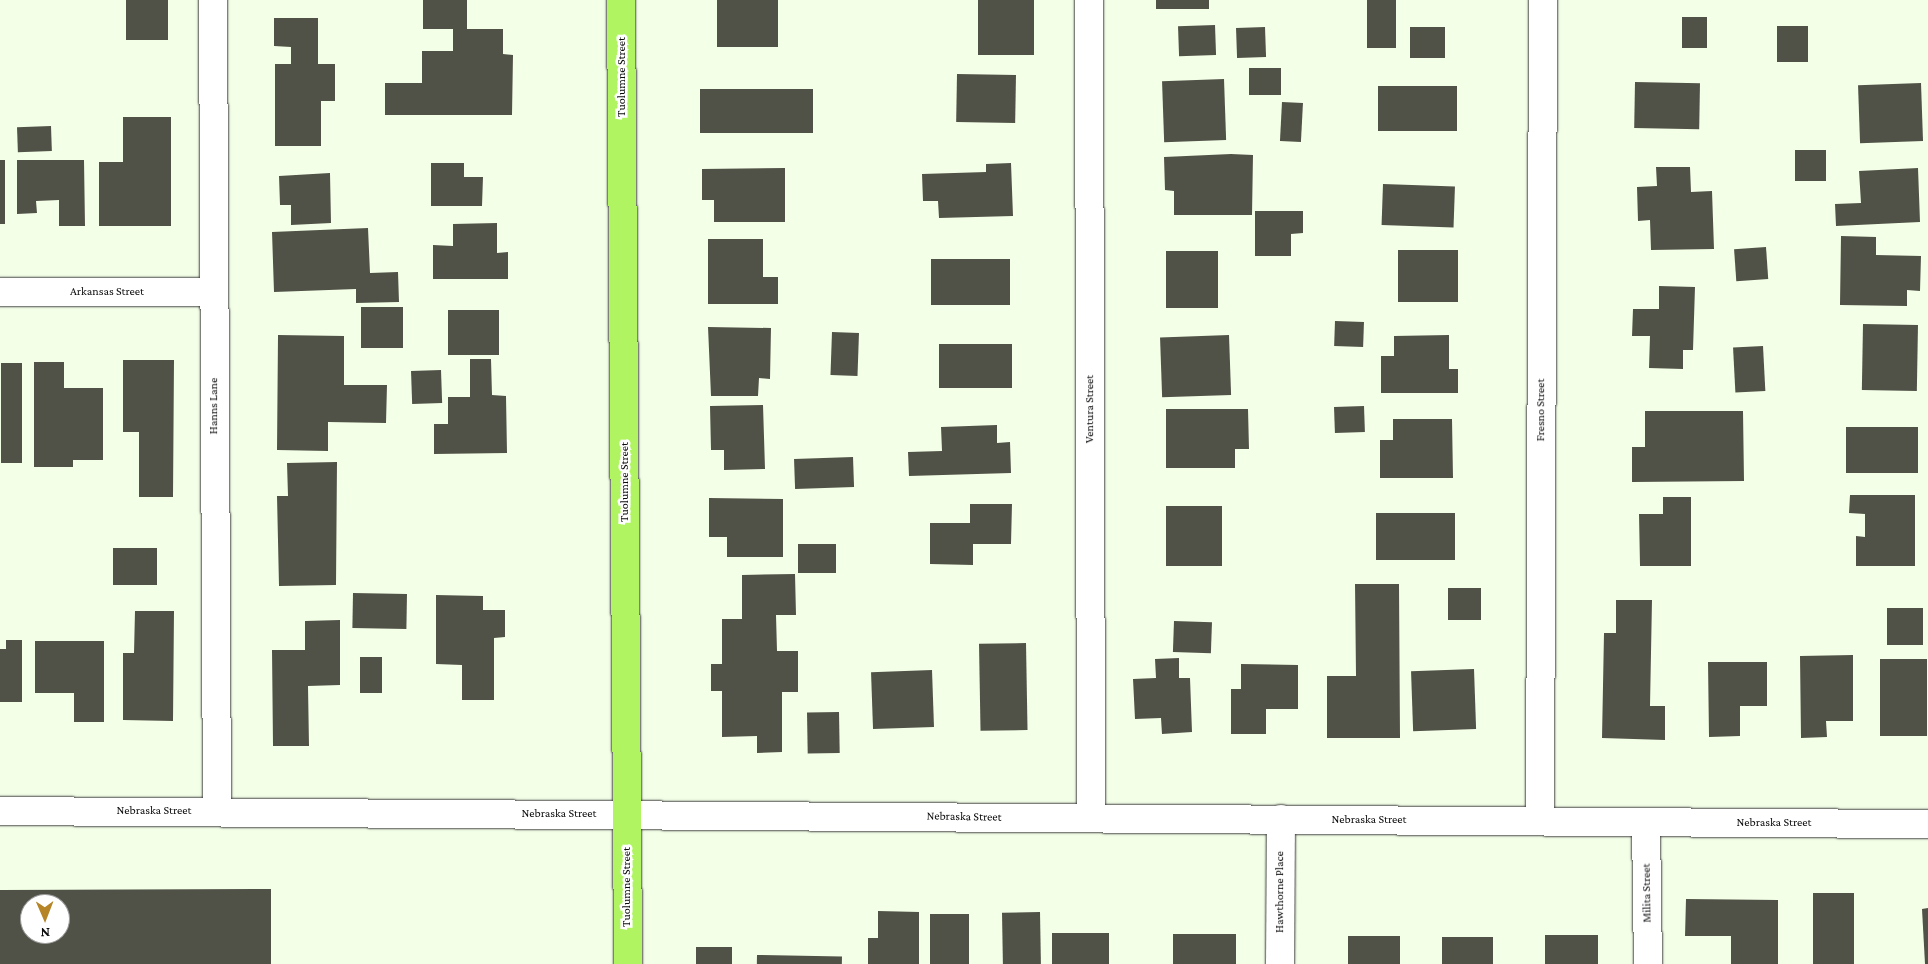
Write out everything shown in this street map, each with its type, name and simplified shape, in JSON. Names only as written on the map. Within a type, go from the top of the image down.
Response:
[{"type":"main road","name":"Tuolumne Street","points":[[622,0],[628,964]]},
{"type":"street","name":"Hanns Lane","points":[[213,0],[217,812]]},
{"type":"street","name":"Ventura Street","points":[[1089,0],[1091,818]]},
{"type":"street","name":"Fresno Street","points":[[1540,820],[1543,0]]},
{"type":"street","name":"Arkansas Street","points":[[0,292],[214,292]]},
{"type":"street","name":"Nebraska Street","points":[[0,811],[1928,824]]},
{"type":"street","name":"Hawthorne Place","points":[[1280,964],[1281,819]]},
{"type":"street","name":"Milita Street","points":[[1646,822],[1648,964]]},
{"type":"building","points":[[126,0],[168,0],[168,40],[126,40]]},
{"type":"building","points":[[423,0],[467,0],[467,29],[503,29],[503,54],[513,55],[512,115],[385,115],[385,83],[422,83],[422,51],[453,51],[453,29],[423,29]]},
{"type":"building","points":[[717,0],[778,0],[778,47],[717,47]]},
{"type":"building","points":[[978,0],[1034,0],[1034,55],[978,55]]},
{"type":"building","points":[[1156,0],[1209,0],[1209,9],[1156,9]]},
{"type":"building","points":[[1367,0],[1396,0],[1396,48],[1367,48]]},
{"type":"building","points":[[1682,17],[1707,17],[1707,48],[1682,48]]},
{"type":"building","points":[[274,18],[318,18],[318,64],[335,64],[335,101],[321,101],[321,146],[275,146],[275,64],[291,64],[291,47],[274,46]]},
{"type":"building","points":[[1215,25],[1216,55],[1179,56],[1178,26]]},
{"type":"building","points":[[1777,26],[1808,26],[1808,62],[1777,62]]},
{"type":"building","points":[[1265,27],[1266,57],[1237,58],[1236,28]]},
{"type":"building","points":[[1410,27],[1445,27],[1445,58],[1410,58]]},
{"type":"building","points":[[1249,68],[1281,68],[1281,95],[1249,95]]},
{"type":"building","points":[[957,74],[1016,75],[1015,123],[956,122]]},
{"type":"building","points":[[1224,79],[1226,140],[1164,142],[1162,81]]},
{"type":"building","points":[[1635,82],[1700,83],[1699,129],[1634,128]]},
{"type":"building","points":[[1921,83],[1923,141],[1860,143],[1858,85]]},
{"type":"building","points":[[1378,86],[1457,86],[1457,131],[1378,131]]},
{"type":"building","points":[[700,89],[813,89],[813,133],[700,133]]},
{"type":"building","points":[[1282,102],[1303,103],[1301,142],[1280,141]]},
{"type":"building","points":[[123,117],[171,117],[171,226],[99,226],[99,162],[123,162]]},
{"type":"building","points":[[51,126],[52,151],[18,152],[17,127]]},
{"type":"building","points":[[1795,150],[1826,150],[1826,181],[1795,181]]},
{"type":"building","points":[[1253,155],[1252,215],[1174,215],[1174,191],[1165,190],[1164,157]]},
{"type":"building","points":[[0,160],[5,160],[5,224],[0,224]]},
{"type":"building","points":[[17,160],[84,160],[85,226],[59,226],[59,200],[36,201],[37,213],[17,214]]},
{"type":"building","points":[[431,163],[464,163],[464,177],[483,177],[482,206],[431,206]]},
{"type":"building","points":[[1011,163],[1013,216],[939,218],[938,201],[923,201],[922,174],[986,172],[986,164]]},
{"type":"building","points":[[1656,167],[1690,167],[1691,192],[1712,191],[1714,249],[1651,250],[1650,220],[1638,221],[1637,187],[1657,186]]},
{"type":"building","points":[[785,168],[785,222],[714,222],[714,200],[702,200],[702,169]]},
{"type":"building","points":[[1918,168],[1920,222],[1836,226],[1835,204],[1861,203],[1859,171]]},
{"type":"building","points":[[330,173],[331,223],[291,225],[291,205],[280,205],[279,176]]},
{"type":"building","points":[[1383,184],[1455,187],[1454,227],[1382,225]]},
{"type":"building","points":[[1255,211],[1303,211],[1303,233],[1291,234],[1291,256],[1255,256]]},
{"type":"building","points":[[497,223],[497,253],[508,252],[508,279],[433,279],[433,245],[453,246],[453,224]]},
{"type":"building","points":[[368,228],[370,273],[398,272],[399,302],[356,303],[356,289],[274,292],[272,232]]},
{"type":"building","points":[[1841,236],[1876,237],[1876,255],[1921,256],[1920,291],[1907,290],[1907,306],[1840,305]]},
{"type":"building","points":[[708,239],[763,239],[763,277],[778,277],[778,304],[708,304]]},
{"type":"building","points":[[1766,247],[1768,279],[1736,281],[1734,249]]},
{"type":"building","points":[[1398,250],[1458,250],[1458,302],[1398,302]]},
{"type":"building","points":[[1166,251],[1218,251],[1218,308],[1166,308]]},
{"type":"building","points":[[931,259],[1010,259],[1010,305],[931,305]]},
{"type":"building","points":[[1659,286],[1695,287],[1693,350],[1683,350],[1683,369],[1649,368],[1650,336],[1632,336],[1633,309],[1659,309]]},
{"type":"building","points":[[361,307],[403,307],[403,348],[361,348]]},
{"type":"building","points":[[448,310],[499,310],[499,355],[448,355]]},
{"type":"building","points":[[1335,321],[1364,322],[1363,347],[1334,346]]},
{"type":"building","points":[[1863,324],[1918,325],[1917,391],[1862,390]]},
{"type":"building","points":[[708,327],[771,328],[770,379],[759,378],[758,396],[711,396]]},
{"type":"building","points":[[832,332],[859,333],[857,376],[830,375]]},
{"type":"building","points":[[278,335],[344,336],[344,385],[387,385],[386,423],[328,422],[328,451],[277,450]]},
{"type":"building","points":[[1229,335],[1231,395],[1162,397],[1160,337]]},
{"type":"building","points":[[1449,335],[1449,369],[1458,369],[1458,393],[1381,393],[1381,356],[1394,356],[1394,336]]},
{"type":"building","points":[[939,344],[1012,344],[1012,388],[939,388]]},
{"type":"building","points":[[1763,346],[1765,391],[1735,393],[1733,348]]},
{"type":"building","points":[[470,359],[491,359],[492,395],[506,396],[507,453],[434,454],[434,424],[448,424],[448,397],[470,397]]},
{"type":"building","points":[[123,360],[174,360],[173,497],[139,497],[139,432],[123,432]]},
{"type":"building","points":[[34,362],[64,362],[64,388],[103,388],[103,460],[73,460],[73,467],[34,467]]},
{"type":"building","points":[[1,363],[22,363],[22,463],[1,463]]},
{"type":"building","points":[[441,370],[442,403],[412,404],[411,371]]},
{"type":"building","points":[[763,405],[765,469],[724,470],[724,450],[711,450],[710,406]]},
{"type":"building","points":[[1364,406],[1365,432],[1335,433],[1334,407]]},
{"type":"building","points":[[1166,409],[1248,409],[1249,449],[1235,449],[1235,468],[1166,468]]},
{"type":"building","points":[[1645,411],[1743,411],[1744,481],[1632,482],[1632,447],[1645,447]]},
{"type":"building","points":[[1393,419],[1452,419],[1453,478],[1380,478],[1380,440],[1393,440]]},
{"type":"building","points":[[997,425],[997,443],[1010,442],[1011,473],[909,476],[908,452],[942,451],[941,427]]},
{"type":"building","points":[[1846,427],[1918,427],[1918,473],[1846,473]]},
{"type":"building","points":[[853,457],[854,487],[795,489],[794,459]]},
{"type":"building","points":[[337,462],[336,585],[279,586],[277,496],[288,496],[287,463]]},
{"type":"building","points":[[1850,495],[1915,495],[1915,566],[1856,566],[1856,536],[1865,537],[1865,514],[1849,513]]},
{"type":"building","points":[[1663,497],[1691,497],[1691,566],[1640,566],[1639,514],[1663,514]]},
{"type":"building","points":[[709,498],[783,499],[783,557],[727,557],[727,537],[709,537]]},
{"type":"building","points":[[970,504],[1012,504],[1011,544],[973,544],[973,565],[930,564],[930,523],[970,523]]},
{"type":"building","points":[[1166,506],[1222,506],[1222,566],[1166,566]]},
{"type":"building","points":[[1376,513],[1455,513],[1455,560],[1376,560]]},
{"type":"building","points":[[798,544],[836,544],[836,573],[798,573]]},
{"type":"building","points":[[113,548],[157,548],[157,585],[113,585]]},
{"type":"building","points":[[795,574],[796,615],[776,615],[777,651],[798,651],[798,692],[782,692],[782,752],[757,753],[757,736],[722,737],[722,691],[711,691],[711,664],[722,664],[722,619],[742,619],[742,575]]},
{"type":"building","points":[[1355,584],[1399,584],[1400,738],[1327,738],[1327,676],[1356,676]]},
{"type":"building","points":[[1448,588],[1481,588],[1481,620],[1448,620]]},
{"type":"building","points":[[353,593],[407,594],[406,629],[352,628]]},
{"type":"building","points":[[436,595],[483,596],[483,610],[505,610],[505,637],[494,638],[494,700],[462,700],[462,665],[436,664]]},
{"type":"building","points":[[1616,600],[1652,600],[1650,706],[1665,706],[1665,740],[1602,738],[1604,633],[1616,633]]},
{"type":"building","points":[[1887,608],[1923,608],[1923,645],[1887,645]]},
{"type":"building","points":[[135,611],[174,611],[173,721],[123,720],[123,653],[134,653]]},
{"type":"building","points":[[340,620],[340,685],[308,686],[309,746],[273,746],[272,650],[305,650],[305,621]]},
{"type":"building","points":[[1174,621],[1212,622],[1211,653],[1173,652]]},
{"type":"building","points":[[6,640],[22,640],[22,702],[0,702],[0,649],[6,649]]},
{"type":"building","points":[[35,641],[104,641],[104,722],[74,722],[74,693],[35,693]]},
{"type":"building","points":[[1026,643],[1028,730],[981,731],[979,644]]},
{"type":"building","points":[[1853,655],[1853,721],[1826,721],[1827,737],[1801,738],[1800,656]]},
{"type":"building","points":[[360,657],[382,657],[382,693],[360,693]]},
{"type":"building","points":[[1179,658],[1179,678],[1190,678],[1192,732],[1162,734],[1161,718],[1135,719],[1133,679],[1156,678],[1155,659]]},
{"type":"building","points":[[1880,659],[1927,659],[1927,736],[1880,736]]},
{"type":"building","points":[[1708,662],[1767,662],[1767,706],[1740,706],[1740,736],[1709,737]]},
{"type":"building","points":[[1241,664],[1298,665],[1298,709],[1266,709],[1266,734],[1231,734],[1231,689],[1241,689]]},
{"type":"building","points":[[1474,669],[1476,729],[1413,731],[1411,671]]},
{"type":"building","points":[[932,670],[934,727],[873,729],[871,672]]},
{"type":"building","points":[[839,712],[840,753],[808,754],[807,713]]},
{"type":"building","points":[[271,889],[271,964],[0,964],[0,890]]},
{"type":"building","points":[[1813,893],[1854,893],[1854,964],[1813,964]]},
{"type":"building","points":[[1686,899],[1778,900],[1778,964],[1731,964],[1731,936],[1685,936]]},
{"type":"building","points":[[1928,908],[1928,964],[1925,964],[1922,909]]},
{"type":"building","points":[[878,911],[919,912],[919,964],[868,964],[868,938],[878,938]]},
{"type":"building","points":[[1040,912],[1041,964],[1003,964],[1002,913]]},
{"type":"building","points":[[930,914],[969,914],[969,964],[930,964]]},
{"type":"building","points":[[1052,933],[1109,933],[1109,964],[1052,964]]},
{"type":"building","points":[[1173,934],[1236,934],[1236,964],[1173,964]]},
{"type":"building","points":[[1545,935],[1598,935],[1598,964],[1545,964]]},
{"type":"building","points":[[1348,936],[1400,936],[1400,964],[1348,964]]},
{"type":"building","points":[[1442,937],[1493,937],[1493,964],[1442,964]]},
{"type":"building","points":[[696,947],[732,947],[732,964],[696,964]]},
{"type":"building","points":[[757,955],[842,956],[842,964],[757,964]]}]
